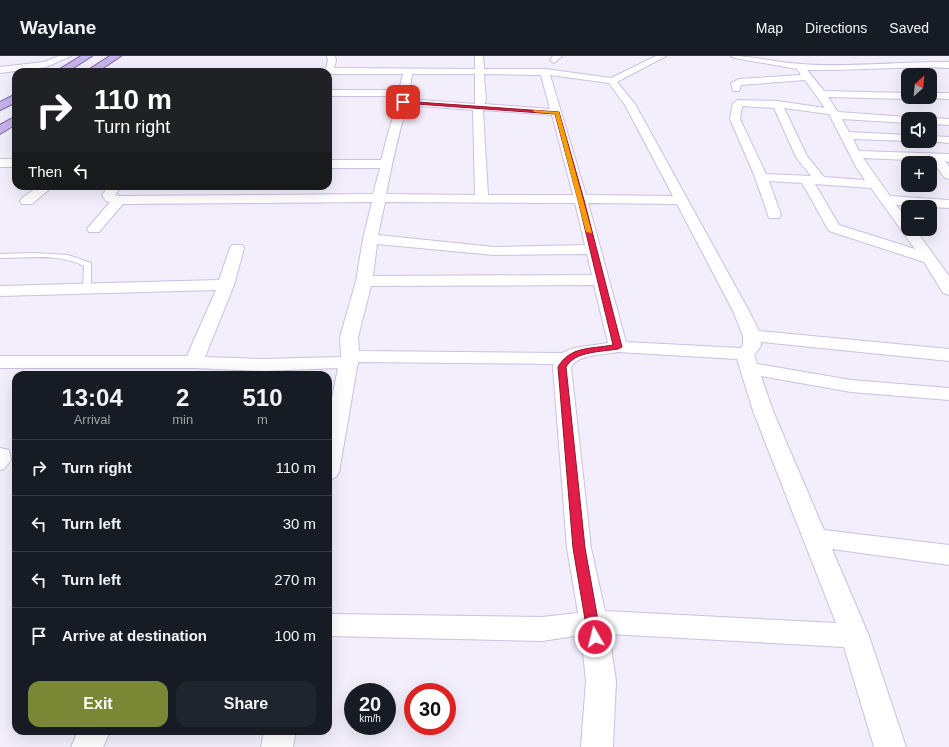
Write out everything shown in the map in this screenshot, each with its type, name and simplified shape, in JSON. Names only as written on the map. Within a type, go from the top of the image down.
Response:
[{"type":"main road","points":[[67,68],[87,56]]},
{"type":"main road","points":[[96,68],[116,56]]},
{"type":"main road","points":[[0,107],[12,100]]},
{"type":"main road","points":[[0,130],[12,122]]},
{"type":"street","points":[[15,68],[46,64],[67,56]]},
{"type":"street","points":[[330,68],[332,61],[331,56]]},
{"type":"street","points":[[479,56],[478,71],[481,100],[478,108],[482,199]]},
{"type":"street","points":[[332,71],[416,67],[478,71],[545,72],[612,81],[662,56]]},
{"type":"street","points":[[735,56],[764,58],[800,67],[843,68],[928,64],[949,65]]},
{"type":"street","points":[[914,56],[928,64],[944,70],[949,75]]},
{"type":"street","points":[[332,450],[349,359],[349,337],[364,280],[370,240],[379,198],[388,164],[394,130],[403,98],[416,67]]},
{"type":"street","points":[[800,67],[834,114],[856,154],[885,200],[929,259],[944,272],[949,290]]},
{"type":"street","points":[[0,70],[12,68]]},
{"type":"street","points":[[545,72],[581,200],[618,347]]},
{"type":"street","points":[[736,89],[736,83],[739,82],[774,78],[808,77]]},
{"type":"street","points":[[612,81],[630,104],[741,312],[763,411],[855,636],[890,747]]},
{"type":"street","points":[[332,93],[403,98],[478,108],[557,112]]},
{"type":"street","points":[[821,94],[901,96]]},
{"type":"street","points":[[937,96],[949,96]]},
{"type":"street","points":[[774,215],[761,177],[735,120],[738,103],[777,104],[834,114],[901,119]]},
{"type":"street","points":[[777,104],[802,157],[821,181]]},
{"type":"street","points":[[937,121],[949,122]]},
{"type":"street","points":[[846,135],[901,138]]},
{"type":"street","points":[[937,139],[949,140]]},
{"type":"street","points":[[856,154],[909,156]]},
{"type":"street","points":[[937,157],[949,158]]},
{"type":"street","points":[[937,160],[949,175]]},
{"type":"street","points":[[0,163],[12,163]]},
{"type":"street","points":[[332,164],[388,164]]},
{"type":"street","points":[[761,177],[874,184]]},
{"type":"street","points":[[806,180],[834,228],[929,259]]},
{"type":"street","points":[[27,201],[42,190]]},
{"type":"street","points":[[112,190],[108,195],[111,198],[119,200],[379,198],[681,200]]},
{"type":"street","points":[[94,229],[119,200]]},
{"type":"street","points":[[885,200],[949,204]]},
{"type":"street","points":[[370,240],[494,251],[594,249]]},
{"type":"street","points":[[194,362],[226,285],[237,248]]},
{"type":"street","points":[[364,280],[601,280]]},
{"type":"street","points":[[0,291],[226,285]]},
{"type":"street","points":[[597,747],[601,682],[593,622],[578,540],[562,367],[566,359],[574,354],[618,347],[749,353],[949,355]]},
{"type":"street","points":[[749,353],[851,386],[949,394]]},
{"type":"street","points":[[0,362],[194,362],[261,370],[349,359],[566,359]]},
{"type":"street","points":[[814,538],[949,555]]},
{"type":"street","points":[[332,625],[542,629],[593,622],[855,636]]},
{"type":"street","points":[[87,747],[92,735]]},
{"type":"street","points":[[277,747],[279,735]]},
{"type":"lane","points":[[0,256],[55,256],[78,259],[88,265],[87,288]]},
{"type":"lane","points":[[0,452],[5,453],[6,460],[0,466]]},
{"type":"slow traffic","points":[[534,111],[557,112],[589,232]]},
{"type":"route","points":[[403,102],[557,112],[618,347],[574,354],[566,359],[562,367],[579,548],[595,637]]}]
